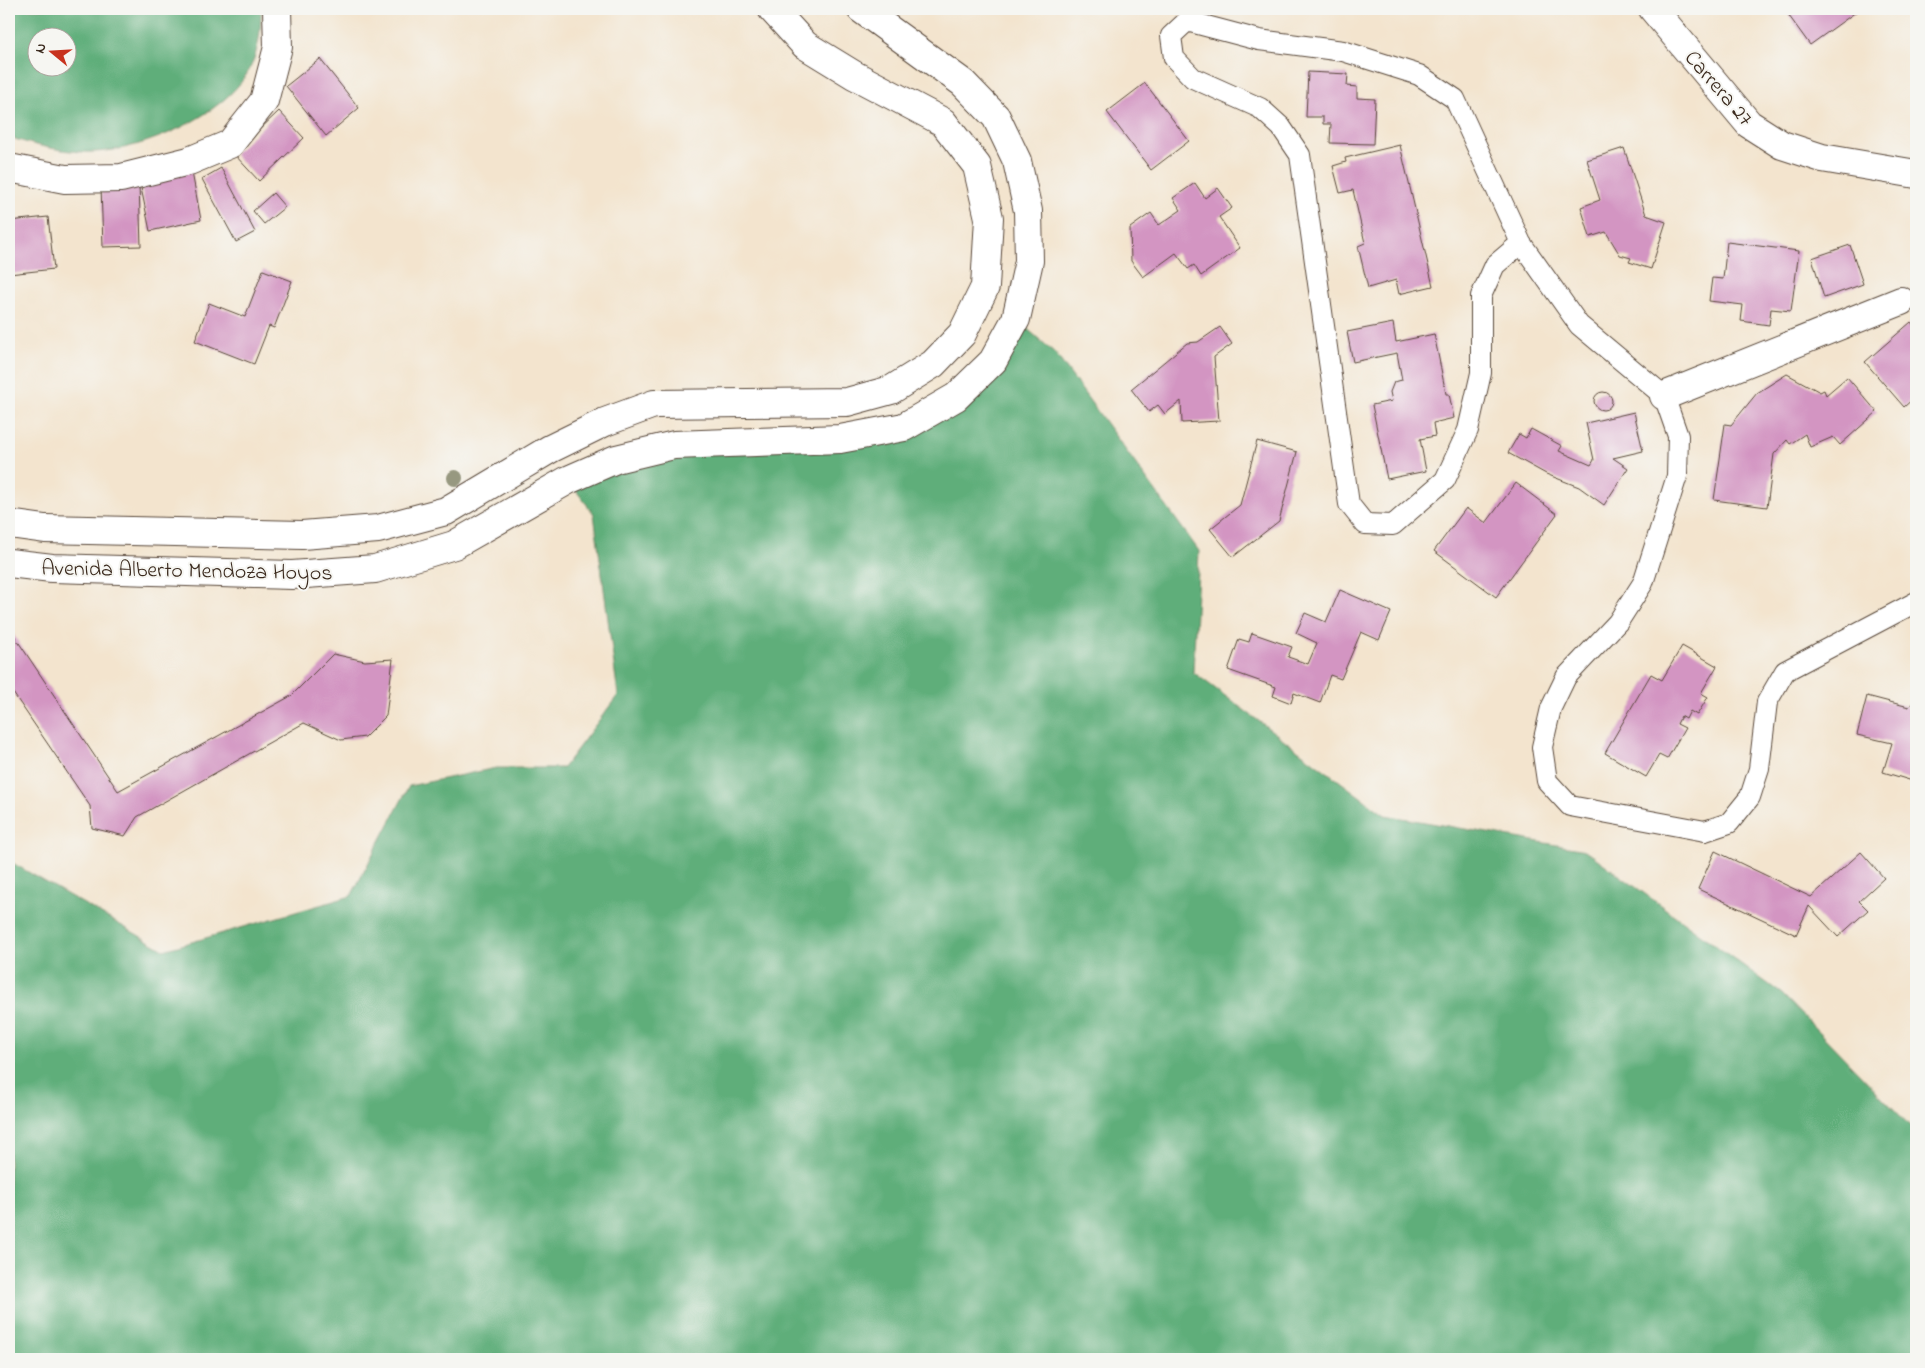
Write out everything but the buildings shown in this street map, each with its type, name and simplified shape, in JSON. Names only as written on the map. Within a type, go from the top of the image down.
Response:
[{"type":"main road","points":[[9,168],[65,179],[121,178],[189,161],[230,144],[264,101],[278,48],[277,9]]},
{"type":"main road","name":"Avenida Alberto Mendoza Hoyos","points":[[9,524],[45,529],[302,535],[378,529],[446,511],[550,449],[605,422],[654,404],[847,402],[891,390],[933,364],[962,334],[985,287],[989,218],[977,166],[943,122],[854,75],[805,44],[772,9]]},
{"type":"main road","name":"Avenida Alberto Mendoza Hoyos","points":[[9,563],[52,568],[292,575],[375,570],[454,545],[568,480],[616,459],[674,445],[840,439],[904,427],[956,397],[993,361],[1016,319],[1029,261],[1028,212],[1017,160],[996,117],[962,83],[861,9]]},
{"type":"main road","name":"Carrera 27","points":[[1653,9],[1750,124],[1782,145],[1822,158],[1916,174]]},
{"type":"main road","points":[[1664,396],[1901,301]]},
{"type":"lane","points":[[1521,243],[1495,265],[1480,296],[1481,373],[1468,430],[1445,480],[1393,525],[1365,524],[1349,504],[1300,155],[1281,127],[1260,108],[1193,78],[1174,58],[1171,36],[1187,21],[1259,40],[1343,51],[1418,75],[1455,99],[1521,243],[1579,325],[1664,396],[1678,436],[1677,476],[1643,583],[1618,622],[1566,677],[1549,718],[1542,747],[1547,781],[1570,806],[1705,831],[1728,823],[1750,797],[1759,769],[1767,702],[1785,671],[1916,602]]},
{"type":"green space","points":[[9,9],[261,9],[258,46],[247,73],[229,96],[192,122],[170,133],[125,148],[83,152],[36,145],[9,137]]},
{"type":"green space","points":[[1016,319],[1055,353],[1199,551],[1193,672],[1385,815],[1585,850],[1782,994],[1916,1132],[1916,1359],[9,1359],[9,861],[164,950],[351,896],[409,786],[496,768],[563,768],[618,695],[594,514],[568,480],[616,459],[840,439],[956,397]]}]
